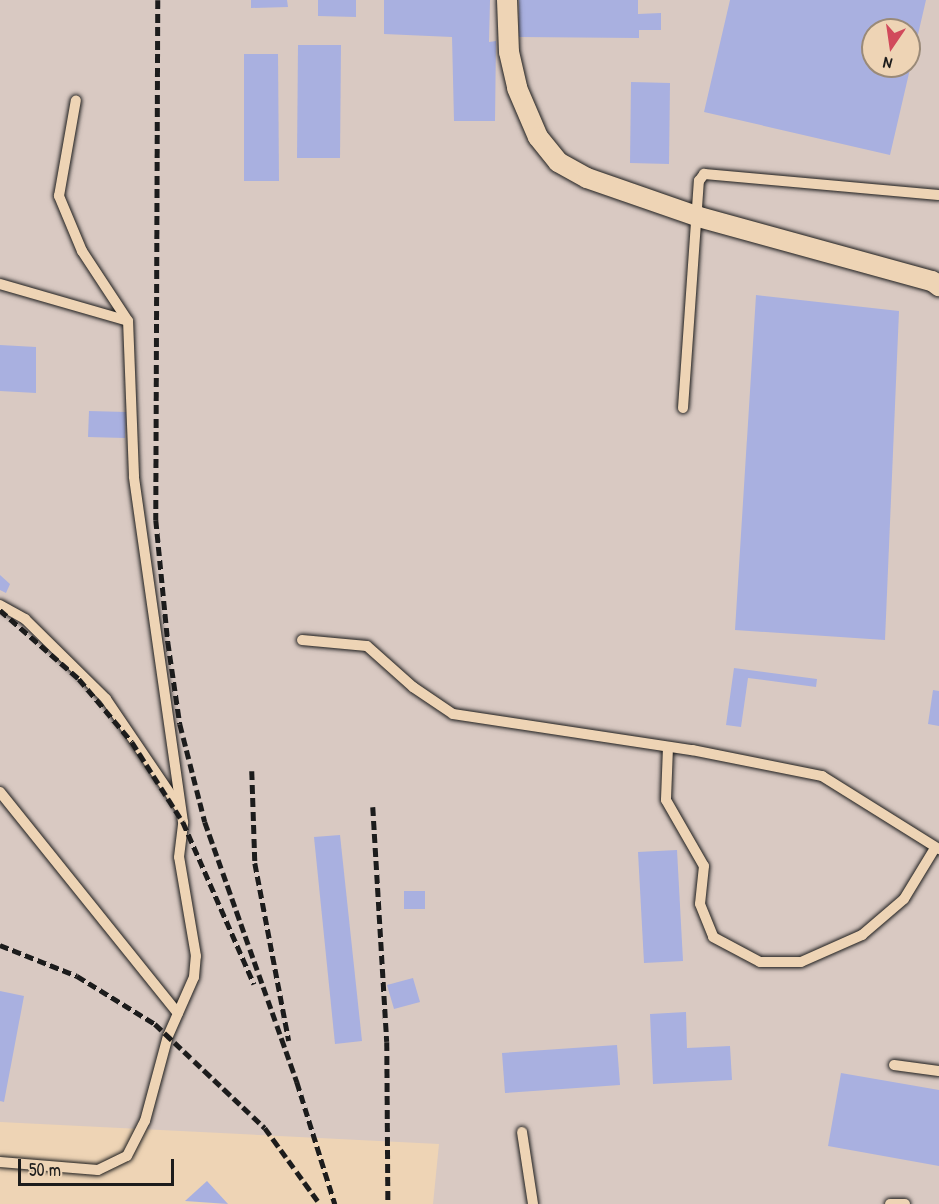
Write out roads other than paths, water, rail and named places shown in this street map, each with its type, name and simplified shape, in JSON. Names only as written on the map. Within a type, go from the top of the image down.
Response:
[{"type":"street","points":[[507,0],[509,52],[517,88],[538,137],[558,162],[587,178],[699,218],[932,280],[939,286]]},
{"type":"lane","points":[[0,1162],[98,1170],[127,1156],[145,1121],[168,1036],[194,977],[196,956],[179,857],[181,810],[134,476],[128,321],[82,251],[59,196],[76,100]]},
{"type":"lane","points":[[683,408],[699,218],[699,181],[704,174],[714,172],[939,195]]},
{"type":"lane","points":[[0,284],[128,321]]},
{"type":"lane","points":[[0,605],[25,619],[106,699],[181,810]]},
{"type":"lane","points":[[302,640],[367,646],[413,687],[453,714],[668,747],[822,776],[907,826],[937,849],[904,899],[862,935],[801,962],[760,962],[713,936],[700,904],[704,866],[666,800],[668,747]]},
{"type":"lane","points":[[0,792],[178,1013]]},
{"type":"lane","points":[[894,1065],[939,1071]]},
{"type":"lane","points":[[522,1132],[533,1204]]},
{"type":"lane","points":[[890,1204],[904,1204]]},
{"type":"railway","points":[[158,0],[156,520],[168,642],[180,724],[205,822],[297,1082],[335,1204]]},
{"type":"railway","points":[[0,610],[79,679],[132,742],[183,822],[254,984]]},
{"type":"railway","points":[[252,771],[255,863],[289,1041]]},
{"type":"railway","points":[[373,807],[387,1042],[388,1204]]},
{"type":"railway","points":[[0,945],[77,976],[155,1024],[265,1128],[320,1204]]}]
